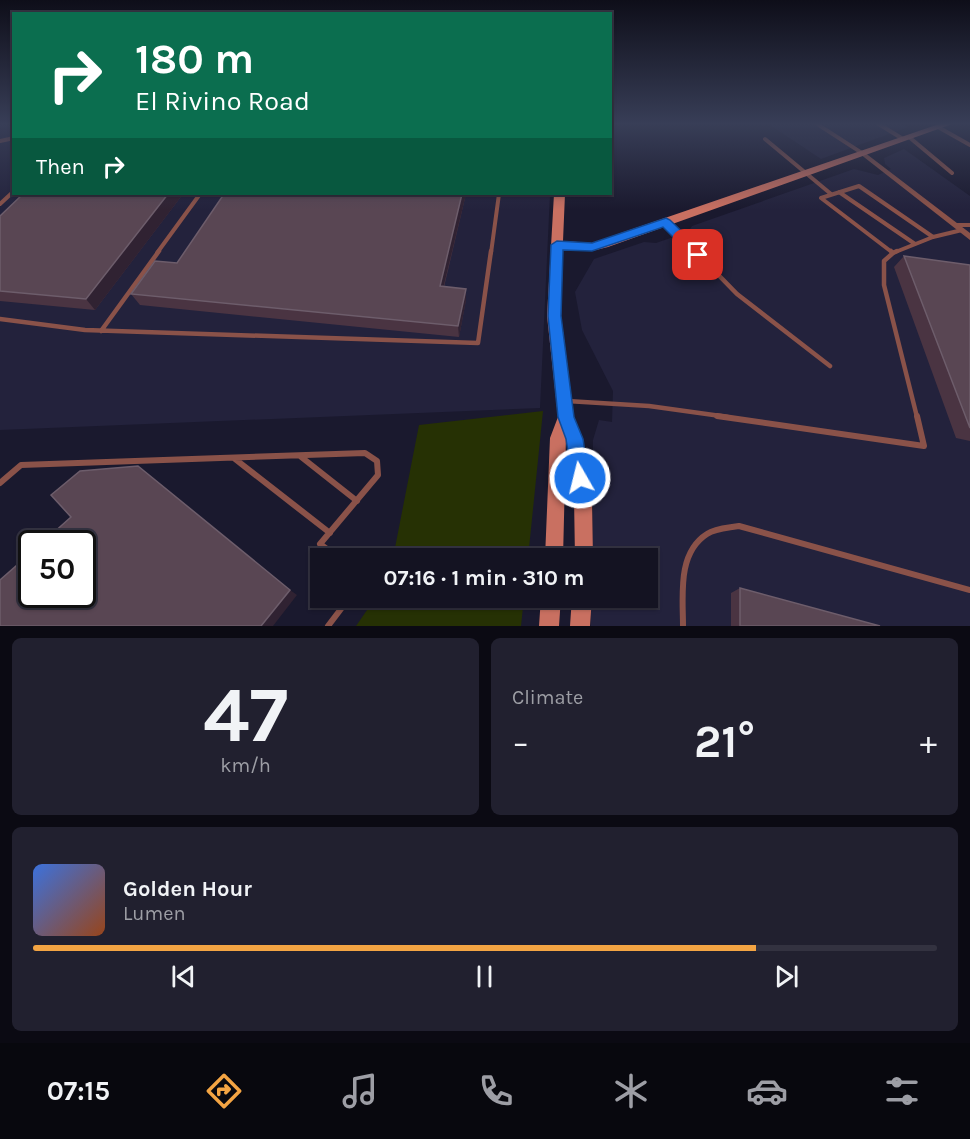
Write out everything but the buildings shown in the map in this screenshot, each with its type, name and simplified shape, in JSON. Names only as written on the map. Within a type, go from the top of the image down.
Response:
[{"type":"street","points":[[557,245],[592,247],[862,153],[970,237]]},
{"type":"street","points":[[559,195],[554,316],[565,409],[574,439],[583,497],[584,548]]},
{"type":"street","points":[[554,548],[558,438],[565,409]]},
{"type":"street","points":[[549,626],[550,608]]},
{"type":"street","points":[[580,626],[581,608]]},
{"type":"lane","points":[[780,152],[831,194]]},
{"type":"lane","points":[[925,152],[952,173]]},
{"type":"lane","points":[[893,253],[821,198],[859,186],[933,237]]},
{"type":"lane","points":[[839,192],[915,244]]},
{"type":"lane","points":[[0,204],[12,193]]},
{"type":"lane","points":[[101,331],[199,195]]},
{"type":"lane","points":[[0,319],[101,331],[478,343],[499,195]]},
{"type":"lane","points":[[666,222],[737,294],[830,366]]},
{"type":"lane","points":[[565,409],[649,406],[924,446],[884,285],[884,261],[893,253],[959,227],[970,225]]},
{"type":"lane","points":[[0,483],[21,465],[365,453],[375,457],[381,468],[378,475],[320,544],[325,548]]},
{"type":"lane","points":[[299,456],[357,501]]},
{"type":"lane","points":[[234,458],[330,533]]},
{"type":"lane","points":[[683,626],[686,558],[696,543],[708,534],[739,526],[970,590]]},
{"type":"lane","points":[[328,626],[342,608]]},
{"type":"shaded area","points":[[0,152],[12,152],[12,195],[550,195],[540,408],[0,430]]},
{"type":"shaded area","points":[[811,152],[839,152],[821,159]]},
{"type":"shaded area","points":[[897,152],[909,152],[970,196],[970,626],[591,626],[591,608],[658,608],[658,548],[593,548],[593,440],[599,420],[612,422],[613,391],[582,330],[575,292],[594,259],[644,242],[656,243],[688,232],[692,226],[854,169],[878,175],[891,169],[885,164],[884,158]]},
{"type":"green space","points":[[543,411],[529,548],[395,548],[419,425]]},
{"type":"green space","points":[[368,608],[523,608],[521,626],[356,626]]},
{"type":"route","points":[[580,478],[574,439],[566,417],[554,316],[557,245],[592,247],[666,222],[698,255]]}]
